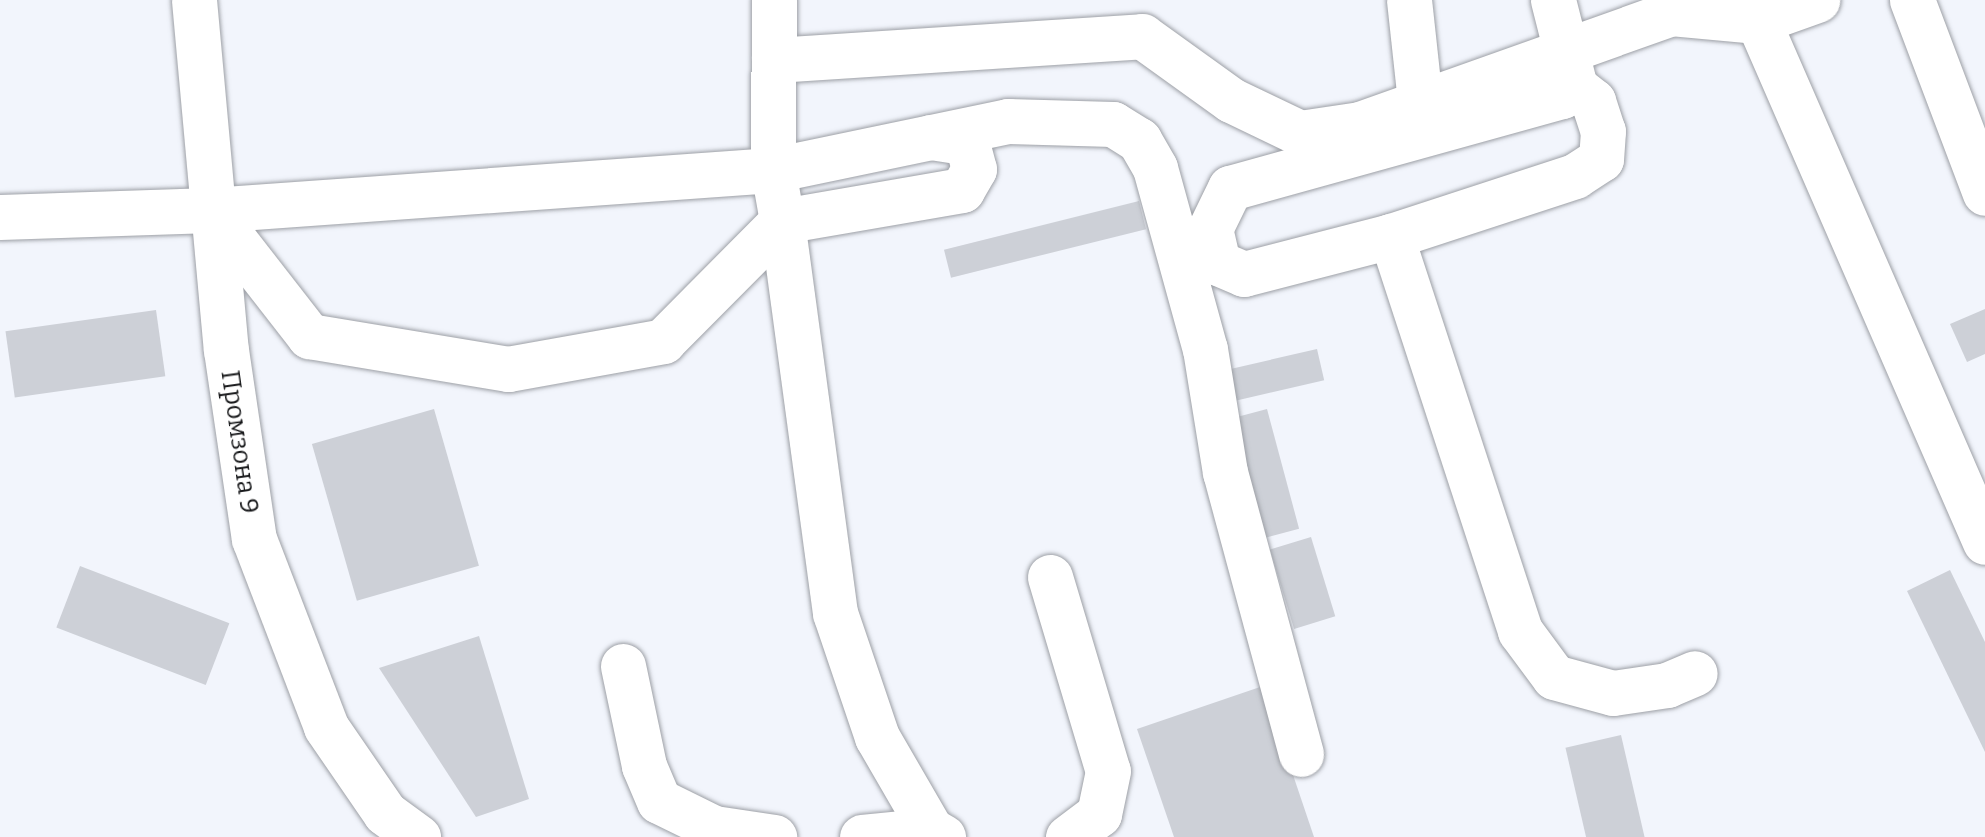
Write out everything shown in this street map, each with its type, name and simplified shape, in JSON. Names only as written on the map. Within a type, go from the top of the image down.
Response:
[{"type":"lane","name":"Промзона 9","points":[[194,0],[211,210],[254,540],[326,727],[385,813],[418,837]]},
{"type":"lane","points":[[774,0],[774,170],[835,613],[877,738],[937,833],[862,837]]},
{"type":"lane","points":[[1409,0],[1420,102]]},
{"type":"lane","points":[[1553,0],[1571,69],[1593,102],[1603,131],[1601,159],[1574,176],[1391,236],[1244,274],[1218,263],[1210,229],[1230,188],[1506,113],[1571,69],[1671,13],[1753,10],[1816,0]]},
{"type":"lane","points":[[1912,0],[1985,193]]},
{"type":"lane","points":[[1753,10],[1985,542]]},
{"type":"lane","points":[[774,60],[1142,36],[1231,100],[1300,132],[1360,124],[1420,102],[1571,69]]},
{"type":"lane","points":[[0,217],[211,210],[774,170],[1008,121],[1113,124],[1139,140],[1155,168],[1206,348],[1224,472],[1300,754]]},
{"type":"lane","points":[[211,210],[309,336],[508,369],[663,341],[782,221],[962,190],[974,169],[967,143],[931,137]]},
{"type":"lane","points":[[1391,236],[1520,632],[1554,676],[1613,693],[1666,686],[1694,672]]},
{"type":"lane","points":[[1050,576],[1108,771],[1099,814],[1068,837]]},
{"type":"lane","points":[[623,666],[644,766],[659,801],[714,828],[774,837]]},
{"type":"building","points":[[1139,201],[1146,229],[951,278],[944,250]]},
{"type":"building","points":[[1985,309],[1985,354],[1967,362],[1950,324]]},
{"type":"building","points":[[156,310],[165,376],[15,398],[5,331]]},
{"type":"building","points":[[1317,349],[1324,380],[1226,403],[1219,372]]},
{"type":"building","points":[[434,409],[479,566],[357,601],[312,444]]},
{"type":"building","points":[[1267,409],[1299,529],[1265,538],[1233,418]]},
{"type":"building","points":[[1311,537],[1335,616],[1294,629],[1270,550]]},
{"type":"building","points":[[80,566],[229,623],[206,685],[56,628]]},
{"type":"building","points":[[1950,570],[1985,642],[1985,752],[1907,591]]},
{"type":"building","points":[[479,636],[529,799],[476,817],[379,668]]},
{"type":"building","points":[[1263,686],[1314,837],[1174,837],[1137,729]]},
{"type":"building","points":[[1621,735],[1645,837],[1586,837],[1565,748]]}]
